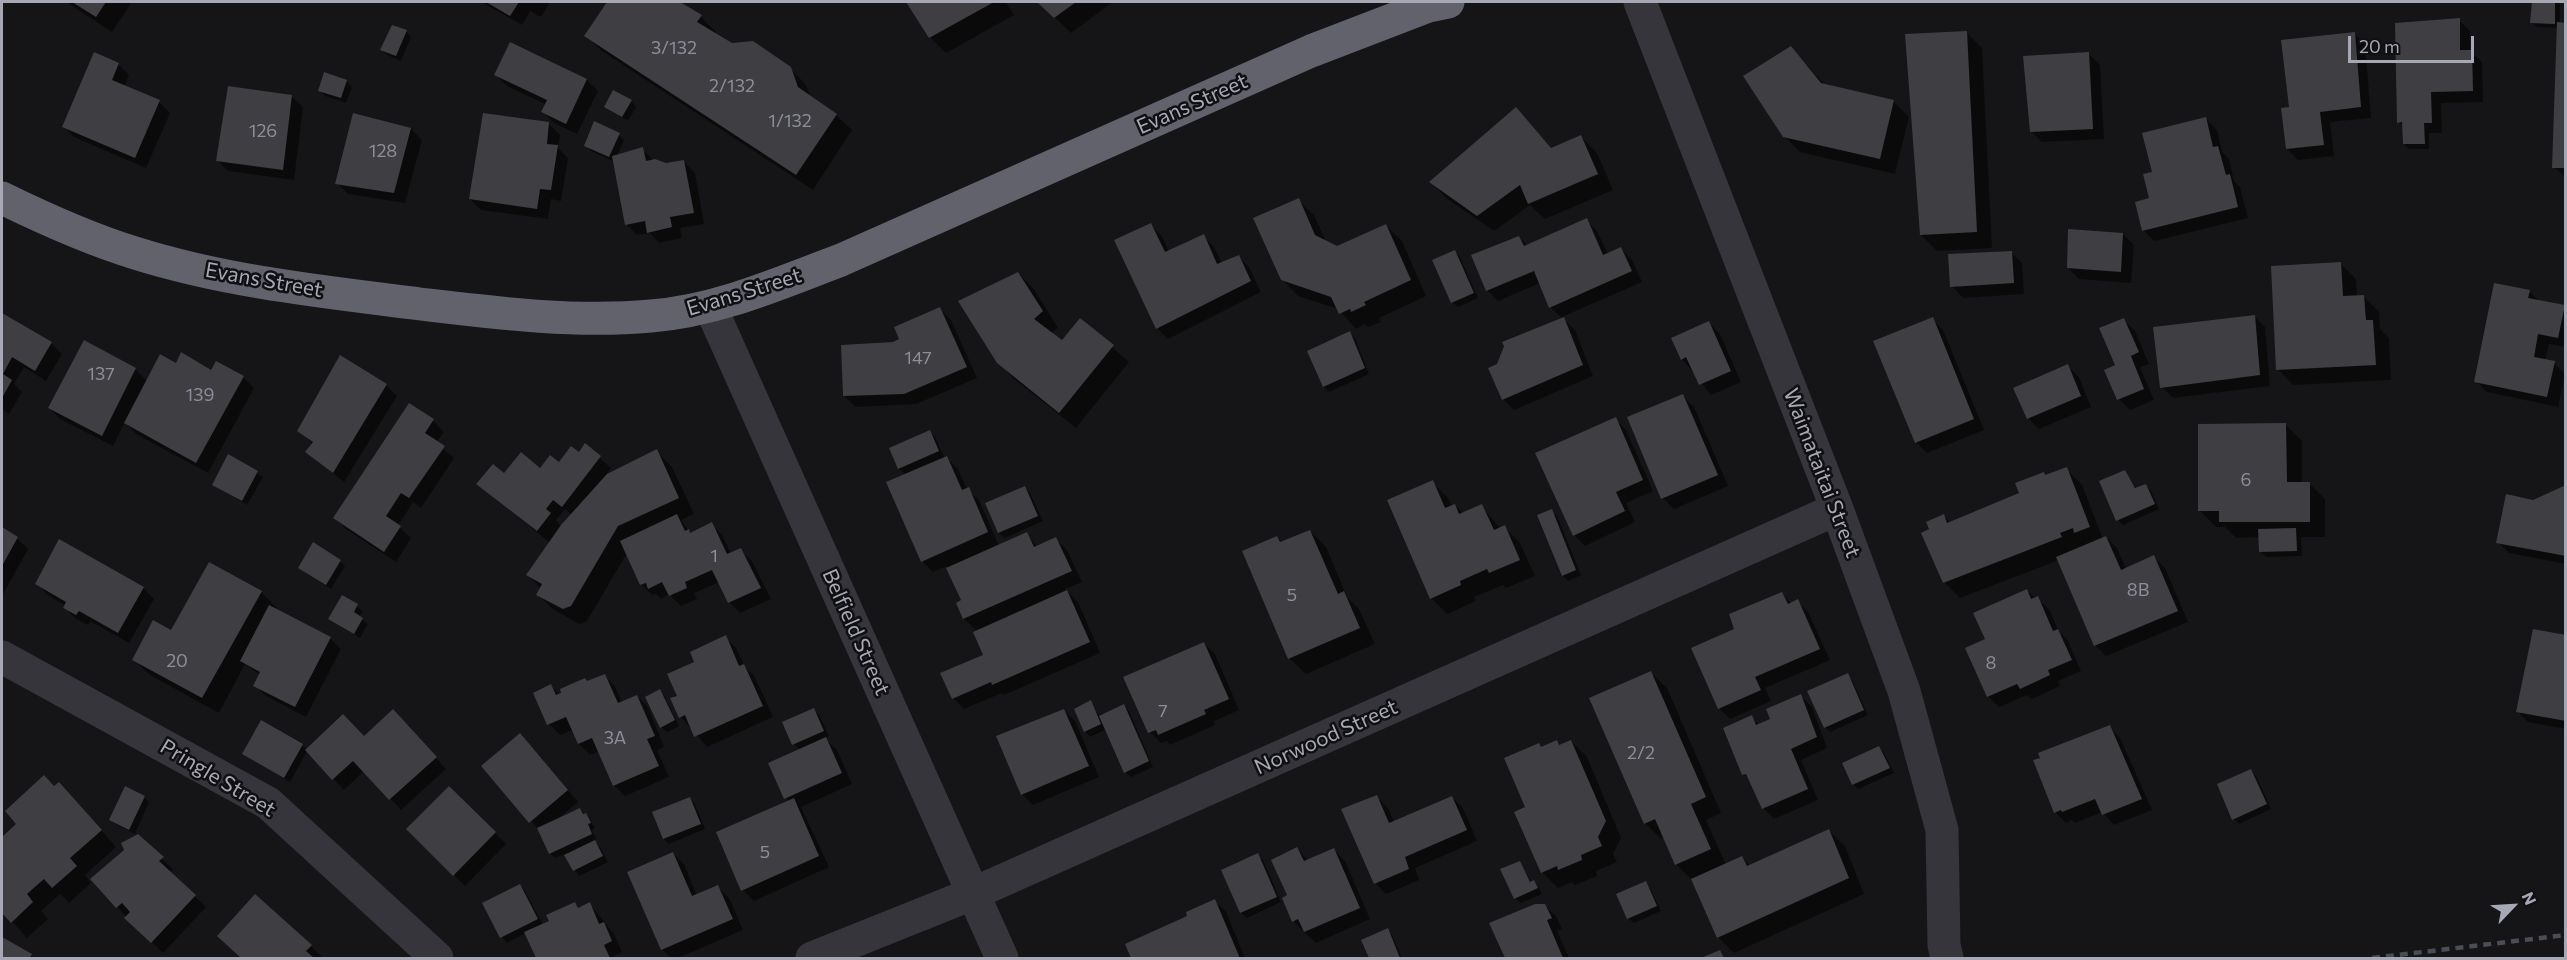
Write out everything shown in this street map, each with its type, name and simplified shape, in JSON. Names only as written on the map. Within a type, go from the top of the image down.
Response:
[{"type":"highway","name":"Evans Street","points":[[2,198],[74,232],[136,254],[239,278],[378,299],[518,315],[614,318],[653,316],[710,306],[767,288],[841,260],[1311,51],[1428,6],[1448,2]]},
{"type":"street","name":"Waimataitai Street","points":[[1640,2],[1837,509],[1904,691],[1942,830],[1946,952]]},
{"type":"street","name":"Belfield Street","points":[[710,306],[1002,958]]},
{"type":"street","name":"Norwood Street","points":[[812,958],[972,894],[1837,509]]},
{"type":"street","name":"Pringle Street","points":[[2,657],[268,803],[437,958]]},
{"type":"building","points":[[72,2],[106,2],[96,17]]},
{"type":"building","points":[[486,2],[519,2],[510,16]]},
{"type":"building","points":[[607,2],[680,2],[702,15],[697,22],[732,43],[753,41],[791,67],[798,87],[837,114],[796,175],[584,36]]},
{"type":"building","points":[[906,2],[994,2],[929,38]]},
{"type":"building","points":[[1037,2],[1076,2],[1054,18]]},
{"type":"building","points":[[2532,2],[2555,2],[2555,24],[2530,23]]},
{"type":"building","points":[[2460,18],[2460,50],[2472,50],[2473,91],[2431,92],[2432,123],[2424,123],[2425,144],[2403,144],[2402,122],[2397,123],[2395,23]]},
{"type":"building","points":[[2557,22],[2566,23],[2566,168],[2552,168]]},
{"type":"building","points":[[392,25],[407,30],[396,56],[380,50]]},
{"type":"building","points":[[1967,31],[1977,232],[1920,235],[1905,34]]},
{"type":"building","points":[[2355,32],[2361,107],[2320,112],[2324,145],[2286,149],[2281,108],[2289,107],[2281,40]]},
{"type":"building","points":[[510,42],[587,79],[566,124],[541,112],[547,100],[494,75]]},
{"type":"building","points":[[1791,46],[1821,83],[1894,100],[1880,159],[1783,137],[1743,76]]},
{"type":"building","points":[[94,52],[119,63],[112,80],[160,100],[135,158],[62,127]]},
{"type":"building","points":[[2089,52],[2093,129],[2030,132],[2023,56]]},
{"type":"building","points":[[324,72],[347,80],[341,98],[318,91]]},
{"type":"building","points":[[228,86],[292,95],[283,170],[216,161]]},
{"type":"building","points":[[613,90],[632,100],[622,117],[604,107]]},
{"type":"building","points":[[1516,107],[1551,148],[1581,135],[1598,174],[1528,204],[1520,185],[1477,216],[1429,182]]},
{"type":"building","points":[[353,113],[411,128],[394,193],[335,184]]},
{"type":"building","points":[[483,113],[549,122],[547,144],[558,145],[551,190],[540,189],[537,209],[469,199]]},
{"type":"building","points":[[2206,117],[2213,147],[2218,146],[2226,175],[2230,174],[2238,207],[2142,231],[2135,202],[2149,198],[2143,174],[2152,172],[2142,133]]},
{"type":"building","points":[[594,121],[620,133],[609,157],[584,146]]},
{"type":"building","points":[[643,147],[646,161],[655,159],[666,163],[684,160],[694,213],[670,217],[672,227],[647,233],[645,221],[625,225],[612,156]]},
{"type":"building","points":[[1299,198],[1315,235],[1337,246],[1386,224],[1411,280],[1364,302],[1366,305],[1351,312],[1350,309],[1339,314],[1331,297],[1281,280],[1253,218]]},
{"type":"building","points":[[1587,218],[1603,255],[1621,247],[1632,271],[1549,308],[1534,271],[1486,291],[1471,255],[1519,236],[1524,246]]},
{"type":"building","points":[[1151,223],[1165,252],[1204,234],[1217,264],[1239,255],[1251,281],[1156,329],[1114,240]]},
{"type":"building","points":[[2068,229],[2123,233],[2121,272],[2067,268]]},
{"type":"building","points":[[1455,250],[1474,293],[1451,303],[1432,260]]},
{"type":"building","points":[[2012,251],[2014,283],[1950,287],[1948,254]]},
{"type":"building","points":[[2341,262],[2343,296],[2364,295],[2366,320],[2373,320],[2376,365],[2276,370],[2271,266]]},
{"type":"building","points":[[1018,272],[1043,311],[1034,319],[1062,340],[1080,318],[1114,345],[1059,413],[997,363],[958,301]]},
{"type":"building","points":[[2494,283],[2530,290],[2528,298],[2565,305],[2558,338],[2538,334],[2534,357],[2555,361],[2547,397],[2474,382]]},
{"type":"building","points":[[940,307],[967,367],[904,394],[843,396],[841,345],[893,342],[899,339],[894,327]]},
{"type":"building","points":[[2,313],[52,342],[35,371],[12,357],[3,374],[12,380],[2,398]]},
{"type":"building","points":[[2255,315],[2260,375],[2160,388],[2153,327]]},
{"type":"building","points":[[1564,317],[1583,365],[1502,400],[1488,368],[1497,364],[1504,346],[1502,342]]},
{"type":"building","points":[[1933,317],[1974,419],[1915,443],[1873,341]]},
{"type":"building","points":[[2124,318],[2139,352],[2131,356],[2144,389],[2117,400],[2104,370],[2115,365],[2099,328]]},
{"type":"building","points":[[1709,321],[1731,371],[1699,385],[1686,357],[1681,360],[1671,338]]},
{"type":"building","points":[[1350,331],[1365,368],[1323,387],[1307,351]]},
{"type":"building","points":[[84,340],[136,368],[102,436],[48,408]]},
{"type":"building","points":[[181,352],[211,370],[216,361],[244,376],[196,463],[124,423],[160,354],[176,363]]},
{"type":"building","points":[[340,355],[387,384],[333,473],[305,452],[313,442],[297,431]]},
{"type":"building","points":[[2068,364],[2081,396],[2027,419],[2013,388]]},
{"type":"building","points":[[1683,394],[1718,475],[1661,499],[1627,417]]},
{"type":"building","points":[[409,403],[434,419],[425,433],[445,446],[409,498],[401,493],[386,516],[401,526],[384,552],[333,518]]},
{"type":"building","points":[[1616,417],[1643,480],[1616,492],[1625,511],[1573,536],[1535,453]]},
{"type":"building","points":[[2286,423],[2287,482],[2310,482],[2310,522],[2219,522],[2219,511],[2198,511],[2198,424]]},
{"type":"building","points":[[930,430],[939,451],[898,469],[889,448]]},
{"type":"building","points":[[585,443],[601,456],[562,507],[553,500],[546,509],[551,513],[537,531],[476,484],[493,464],[504,473],[521,452],[540,468],[550,455],[559,462],[571,446],[579,452]]},
{"type":"building","points":[[657,449],[679,498],[618,526],[571,606],[563,609],[536,595],[542,584],[526,575],[561,525],[607,474]]},
{"type":"building","points":[[228,454],[258,471],[242,501],[212,485]]},
{"type":"building","points":[[947,456],[962,490],[969,487],[988,532],[921,562],[886,482]]},
{"type":"building","points":[[2067,467],[2090,527],[2074,533],[2073,528],[2060,533],[2062,537],[1943,583],[1921,533],[1929,529],[1926,522],[1944,514],[1947,523],[2019,493],[2015,483],[2044,472],[2045,475]]},
{"type":"building","points":[[2125,470],[2135,488],[2146,484],[2155,504],[2116,521],[2099,481]]},
{"type":"building","points":[[1433,480],[1445,508],[1455,504],[1459,514],[1482,504],[1494,530],[1505,525],[1520,560],[1489,573],[1487,569],[1460,581],[1461,585],[1430,599],[1387,500]]},
{"type":"building","points":[[2566,485],[2566,556],[2496,543],[2506,494],[2533,500]]},
{"type":"building","points":[[1025,486],[1038,516],[998,533],[985,503]]},
{"type":"building","points":[[1552,509],[1576,570],[1562,576],[1537,515]]},
{"type":"building","points":[[677,514],[685,531],[689,529],[690,533],[712,522],[727,554],[741,548],[761,588],[728,603],[712,570],[685,582],[687,588],[669,596],[662,582],[648,589],[646,583],[640,585],[620,541]]},
{"type":"building","points":[[2,527],[18,537],[2,566]]},
{"type":"building","points":[[2296,528],[2297,551],[2259,552],[2258,529]]},
{"type":"building","points":[[1310,530],[1338,594],[1344,591],[1360,628],[1288,659],[1242,551],[1277,536],[1280,542]]},
{"type":"building","points":[[1027,532],[1034,547],[1056,537],[1072,571],[963,619],[956,603],[961,600],[946,568]]},
{"type":"building","points":[[2106,536],[2121,570],[2154,555],[2178,611],[2094,646],[2056,557]]},
{"type":"building","points":[[59,539],[144,587],[118,633],[79,611],[76,615],[63,608],[66,602],[35,584]]},
{"type":"building","points":[[313,542],[341,560],[326,585],[298,568]]},
{"type":"building","points":[[209,562],[262,591],[202,698],[132,660],[153,620],[171,630]]},
{"type":"building","points":[[2027,589],[2031,599],[2038,596],[2053,631],[2058,629],[2072,660],[2048,670],[2050,675],[2020,689],[2017,684],[1987,697],[1965,648],[1985,639],[1973,613]]},
{"type":"building","points":[[1067,590],[1090,642],[992,685],[991,682],[952,699],[940,673],[983,655],[973,632]]},
{"type":"building","points":[[1782,592],[1788,604],[1798,599],[1820,649],[1755,677],[1761,690],[1718,709],[1691,648],[1734,629],[1729,614]]},
{"type":"building","points":[[342,595],[358,604],[354,612],[363,618],[354,634],[328,619]]},
{"type":"building","points":[[269,605],[331,637],[295,707],[253,686],[260,672],[240,661]]},
{"type":"building","points":[[2533,629],[2566,635],[2566,721],[2516,712]]},
{"type":"building","points":[[726,635],[739,666],[744,664],[763,706],[694,737],[685,715],[679,718],[670,698],[677,696],[667,674],[694,662],[690,652]]},
{"type":"building","points":[[1204,642],[1229,699],[1204,710],[1206,714],[1158,735],[1156,730],[1148,733],[1123,677]]},
{"type":"building","points":[[1651,671],[1706,797],[1691,804],[1711,849],[1675,865],[1655,819],[1644,824],[1589,698]]},
{"type":"building","points":[[1848,673],[1864,710],[1824,728],[1807,691]]},
{"type":"building","points":[[605,674],[618,703],[637,695],[655,736],[647,739],[659,766],[613,786],[592,738],[578,744],[566,717],[547,725],[533,693],[551,684],[556,695],[561,693],[560,689],[585,678],[587,681]]},
{"type":"building","points":[[660,689],[675,720],[660,728],[645,697]]},
{"type":"building","points":[[1801,694],[1817,737],[1791,749],[1808,789],[1762,809],[1746,774],[1742,775],[1723,728],[1752,715],[1756,725],[1770,719],[1766,709]]},
{"type":"building","points":[[1091,700],[1101,724],[1084,732],[1074,709]]},
{"type":"building","points":[[1124,704],[1149,761],[1124,773],[1099,716]]},
{"type":"building","points":[[814,708],[824,731],[792,745],[782,722]]},
{"type":"building","points":[[393,709],[437,757],[389,800],[353,761],[332,780],[305,750],[343,714],[364,736]]},
{"type":"building","points":[[1064,709],[1089,766],[1021,795],[996,736]]},
{"type":"building","points":[[261,720],[303,744],[284,778],[242,754]]},
{"type":"building","points":[[2110,725],[2142,799],[2102,815],[2095,799],[2054,813],[2033,760],[2040,758],[2038,753]]},
{"type":"building","points":[[520,733],[568,790],[529,823],[481,766]]},
{"type":"building","points":[[826,737],[842,773],[784,799],[768,763]]},
{"type":"building","points":[[1557,740],[1559,745],[1571,740],[1606,821],[1598,837],[1602,846],[1581,855],[1582,860],[1558,870],[1557,866],[1541,873],[1514,812],[1525,807],[1504,758],[1539,743],[1541,747]]},
{"type":"building","points":[[1879,746],[1890,768],[1852,785],[1842,763]]},
{"type":"building","points":[[2251,769],[2267,804],[2232,820],[2217,784]]},
{"type":"building","points":[[44,775],[54,786],[59,782],[102,830],[70,858],[77,866],[52,888],[44,879],[27,894],[33,902],[11,923],[2,913],[2,837],[16,824],[5,811]]},
{"type":"building","points":[[125,786],[145,796],[129,830],[109,820]]},
{"type":"building","points":[[449,786],[496,832],[453,876],[406,829]]},
{"type":"building","points":[[1377,795],[1389,823],[1452,796],[1467,830],[1405,857],[1409,869],[1374,884],[1341,809]]},
{"type":"building","points":[[690,797],[701,824],[663,839],[652,812]]},
{"type":"building","points":[[794,798],[819,856],[741,891],[716,832]]},
{"type":"building","points":[[580,808],[583,814],[586,813],[591,823],[588,824],[592,834],[549,854],[537,828]]},
{"type":"building","points":[[1829,829],[1849,878],[1717,938],[1691,879],[1742,856],[1747,866]]},
{"type":"building","points":[[138,834],[164,857],[159,861],[196,895],[151,943],[124,918],[130,912],[122,903],[116,908],[90,879],[124,850],[121,843]]},
{"type":"building","points":[[595,840],[603,856],[573,871],[564,855]]},
{"type":"building","points":[[1297,847],[1304,861],[1334,848],[1360,908],[1304,932],[1298,919],[1292,922],[1282,898],[1287,895],[1271,860]]},
{"type":"building","points":[[673,852],[692,896],[718,885],[733,919],[661,950],[627,872]]},
{"type":"building","points":[[1258,853],[1277,897],[1240,913],[1221,870]]},
{"type":"building","points":[[1520,861],[1530,882],[1534,880],[1538,888],[1514,899],[1500,869]]},
{"type":"building","points":[[1646,881],[1657,906],[1627,919],[1616,894]]},
{"type":"building","points":[[520,884],[538,919],[500,938],[482,903]]},
{"type":"building","points":[[255,894],[312,945],[306,951],[314,958],[241,958],[217,936]]},
{"type":"building","points":[[1215,899],[1238,958],[1131,958],[1125,944],[1187,916],[1186,912]]},
{"type":"building","points":[[575,902],[578,908],[590,902],[599,924],[604,922],[612,941],[604,945],[610,958],[536,958],[524,932],[549,921],[546,915]]},
{"type":"building","points":[[1535,904],[1545,904],[1552,918],[1547,920],[1563,958],[1505,958],[1489,923]]},
{"type":"building","points":[[1388,928],[1400,958],[1369,958],[1361,940]]},
{"type":"building","points":[[2,937],[32,954],[30,958],[2,958]]},
{"type":"building","points":[[1720,950],[1724,958],[1701,958]]},
{"type":"railway","points":[[2372,958],[2566,935]]}]
